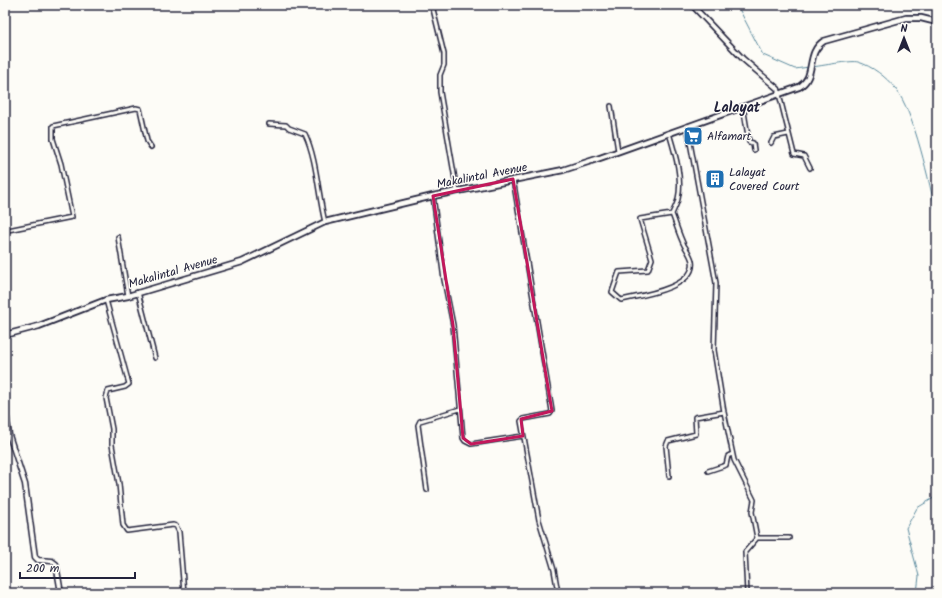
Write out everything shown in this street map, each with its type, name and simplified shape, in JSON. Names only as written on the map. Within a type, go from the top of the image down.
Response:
[{"type":"main road","name":"Makalintal Avenue","points":[[5,335],[39,326],[106,300],[128,296],[242,262],[325,222],[433,196],[562,170],[743,106],[799,88],[804,85],[809,76],[814,50],[824,41],[874,26],[913,17],[937,22]]},
{"type":"street","points":[[432,5],[444,54],[444,65],[440,75],[440,92],[457,191]]},
{"type":"street","points":[[692,5],[743,59],[778,89],[794,154],[804,156],[810,168]]},
{"type":"street","points":[[611,106],[618,151]]},
{"type":"street","points":[[743,106],[749,142],[753,143],[754,150]]},
{"type":"street","points":[[5,232],[8,230],[72,216],[61,164],[53,139],[53,126],[115,112],[140,109],[146,141],[151,147]]},
{"type":"street","points":[[269,124],[286,125],[289,128],[304,134],[312,155],[320,205],[325,222]]},
{"type":"street","points":[[687,126],[716,283],[714,350],[724,412],[732,454],[754,500],[752,512],[757,538],[746,552],[747,593]]},
{"type":"street","points":[[669,133],[675,152],[679,186],[678,200],[672,214],[692,260],[693,269],[686,279],[672,288],[621,300],[612,292],[619,272],[648,270],[652,259],[640,219],[672,214]]},
{"type":"street","points":[[771,143],[774,138],[788,134]]},
{"type":"street","points":[[513,179],[552,411],[547,415],[523,419],[521,421],[539,520],[554,570],[558,593]]},
{"type":"street","points":[[433,196],[444,280],[453,325],[463,438],[468,443],[523,436]]},
{"type":"street","points":[[118,237],[128,296]]},
{"type":"street","points":[[138,292],[154,358]]},
{"type":"street","points":[[106,300],[129,384],[125,387],[108,391],[106,396],[112,429],[112,445],[119,484],[123,526],[127,531],[173,525],[176,526],[179,532],[184,593]]},
{"type":"street","points":[[5,405],[9,435],[25,484],[34,557],[38,560],[52,561],[56,564],[61,593]]},
{"type":"street","points":[[427,490],[418,425],[420,421],[460,409]]},
{"type":"street","points":[[669,476],[666,446],[668,441],[696,434],[694,417],[724,412]]},
{"type":"street","points":[[708,471],[726,465],[728,456],[732,454]]},
{"type":"street","points":[[757,538],[789,538]]},
{"type":"highlighted area","points":[[513,179],[552,411],[521,419],[523,436],[471,444],[463,438],[453,325],[433,196]]},
{"type":"waterway","points":[[737,5],[763,55],[795,69],[809,67]]},
{"type":"waterway","points":[[812,67],[843,62],[858,62],[878,72],[895,88],[909,114],[915,131],[937,216]]},
{"type":"waterway","points":[[917,593],[919,576],[906,528],[917,508],[937,496]]},
{"type":"place","name":"Alfamart","points":[[693,136]]},
{"type":"place","name":"Lalayat Covered Court","points":[[715,179]]},
{"type":"district","name":"Lalayat","points":[[737,108]]}]
